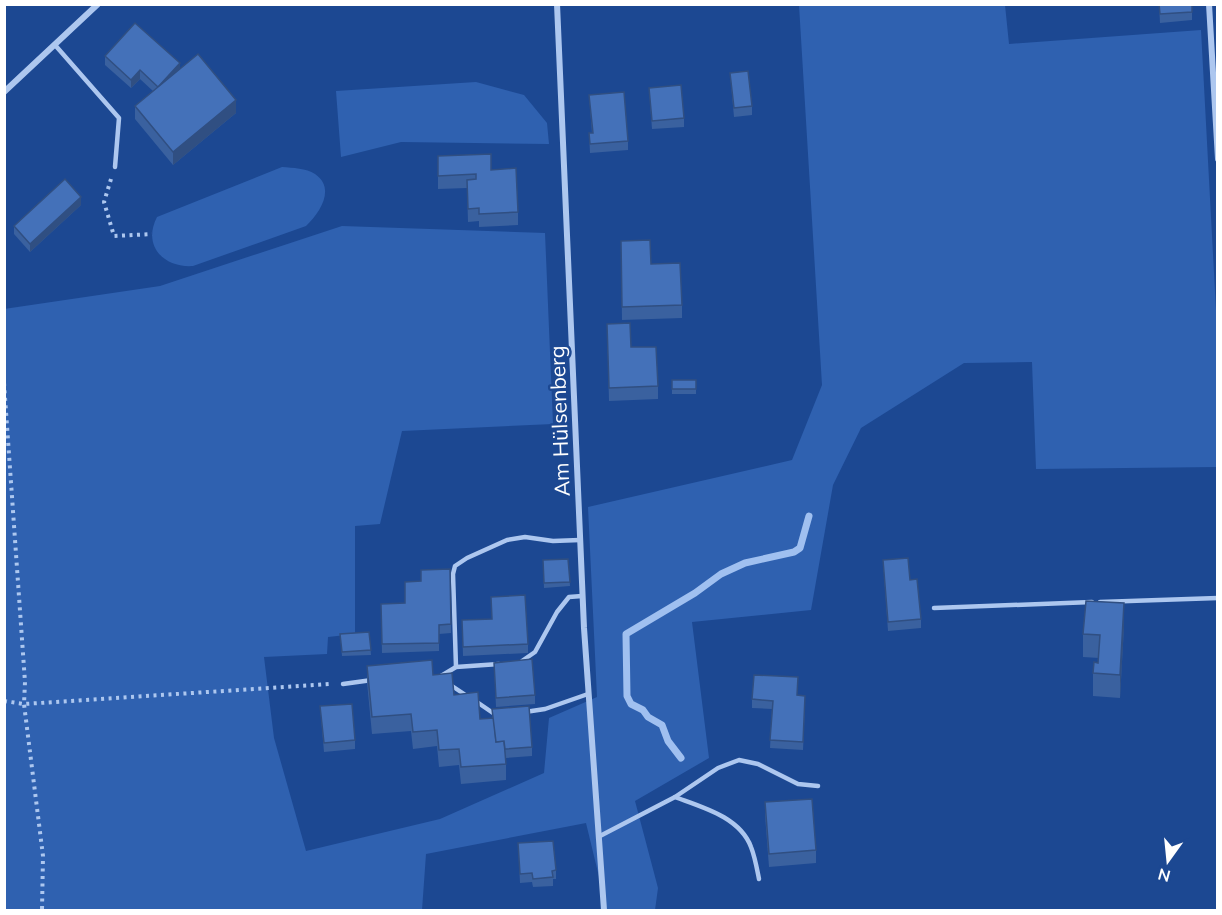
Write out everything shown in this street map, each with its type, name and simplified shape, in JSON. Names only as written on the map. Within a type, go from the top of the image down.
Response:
[{"type":"street","points":[[4,92],[98,4]]},
{"type":"street","name":"Am Hülsenberg","points":[[557,4],[582,596],[604,910]]},
{"type":"street","points":[[1209,4],[1218,159]]},
{"type":"lane","points":[[55,45],[119,118],[115,167]]},
{"type":"lane","points":[[456,667],[453,574],[455,566],[507,540],[525,537],[553,541],[580,540]]},
{"type":"lane","points":[[516,662],[525,661],[535,652],[557,612],[569,597],[582,596]]},
{"type":"lane","points":[[934,608],[1218,598]]},
{"type":"lane","points":[[439,677],[456,667],[507,663]]},
{"type":"lane","points":[[433,673],[493,713],[502,713]]},
{"type":"lane","points":[[343,684],[377,680]]},
{"type":"lane","points":[[518,713],[545,709],[588,694]]},
{"type":"lane","points":[[600,836],[675,797],[718,768],[739,760],[758,764],[798,784],[818,786]]},
{"type":"lane","points":[[675,797],[708,809],[734,823],[751,846],[759,879]]},
{"type":"path","points":[[115,167],[104,202],[114,236],[152,234]]},
{"type":"path","points":[[4,383],[25,682],[24,704],[43,856],[42,910]]},
{"type":"path","points":[[4,701],[24,704],[343,684]]},
{"type":"shaded area","points":[[799,5],[1005,5],[1009,44],[1201,30],[1217,329],[1217,467],[1036,469],[1032,362],[964,363],[861,428],[833,485],[811,610],[692,622],[709,758],[635,801],[658,888],[655,910],[607,910],[586,823],[426,854],[422,910],[5,910],[4,309],[160,286],[342,226],[545,233],[553,424],[402,431],[380,524],[355,526],[355,634],[328,637],[327,654],[264,657],[274,738],[306,851],[440,819],[544,773],[549,718],[597,697],[588,507],[792,460],[822,385]]},
{"type":"shaded area","points":[[476,82],[524,95],[547,123],[549,144],[401,142],[341,157],[336,91]]},
{"type":"shaded area","points":[[282,167],[311,172],[321,180],[324,186],[325,193],[321,208],[306,226],[193,266],[173,263],[158,253],[152,237],[157,217]]},
{"type":"building","points":[[1159,4],[1192,4],[1192,12],[1160,14]]},
{"type":"building","points":[[135,23],[180,63],[158,87],[140,70],[131,80],[105,56]]},
{"type":"building","points":[[198,54],[236,100],[173,152],[135,106]]},
{"type":"building","points":[[748,71],[752,106],[734,108],[730,73]]},
{"type":"building","points":[[681,85],[684,118],[652,121],[649,88]]},
{"type":"building","points":[[624,92],[628,141],[590,144],[589,133],[593,133],[589,95]]},
{"type":"building","points":[[491,154],[491,170],[516,168],[518,212],[479,214],[479,208],[468,209],[467,180],[476,179],[476,174],[438,176],[438,156]]},
{"type":"building","points":[[65,179],[81,197],[30,244],[14,226]]},
{"type":"building","points":[[650,240],[651,264],[680,263],[682,305],[622,307],[621,241]]},
{"type":"building","points":[[630,323],[631,347],[656,347],[658,386],[609,388],[607,324]]},
{"type":"building","points":[[672,380],[696,380],[696,389],[672,389]]},
{"type":"building","points":[[908,558],[910,580],[917,579],[921,619],[888,622],[883,560]]},
{"type":"building","points":[[568,559],[570,582],[544,583],[543,560]]},
{"type":"building","points":[[450,569],[451,624],[439,625],[439,643],[382,644],[381,604],[405,603],[405,582],[421,581],[421,570]]},
{"type":"building","points":[[525,595],[528,644],[463,647],[462,620],[492,619],[491,597]]},
{"type":"building","points":[[1086,601],[1124,603],[1120,675],[1093,673],[1094,662],[1098,663],[1100,635],[1083,634]]},
{"type":"building","points":[[369,632],[371,650],[342,652],[340,634]]},
{"type":"building","points":[[532,659],[535,695],[496,698],[494,663]]},
{"type":"building","points":[[432,660],[433,675],[452,673],[454,695],[478,692],[480,719],[494,718],[496,742],[504,741],[506,764],[461,767],[459,749],[439,750],[437,730],[413,732],[411,714],[372,717],[367,666]]},
{"type":"building","points":[[754,675],[798,677],[797,695],[805,696],[803,742],[770,740],[773,701],[752,699]]},
{"type":"building","points":[[352,704],[355,740],[324,743],[320,706]]},
{"type":"building","points":[[529,706],[532,747],[505,749],[504,741],[496,742],[492,709]]},
{"type":"building","points":[[812,799],[816,850],[769,854],[765,802]]},
{"type":"building","points":[[553,841],[556,870],[552,871],[553,877],[533,879],[532,873],[520,874],[518,843]]},
{"type":"waterway","points":[[681,758],[668,741],[662,725],[631,704],[627,696],[626,634],[695,593],[721,574],[745,563],[794,552],[800,548],[809,516]]}]
